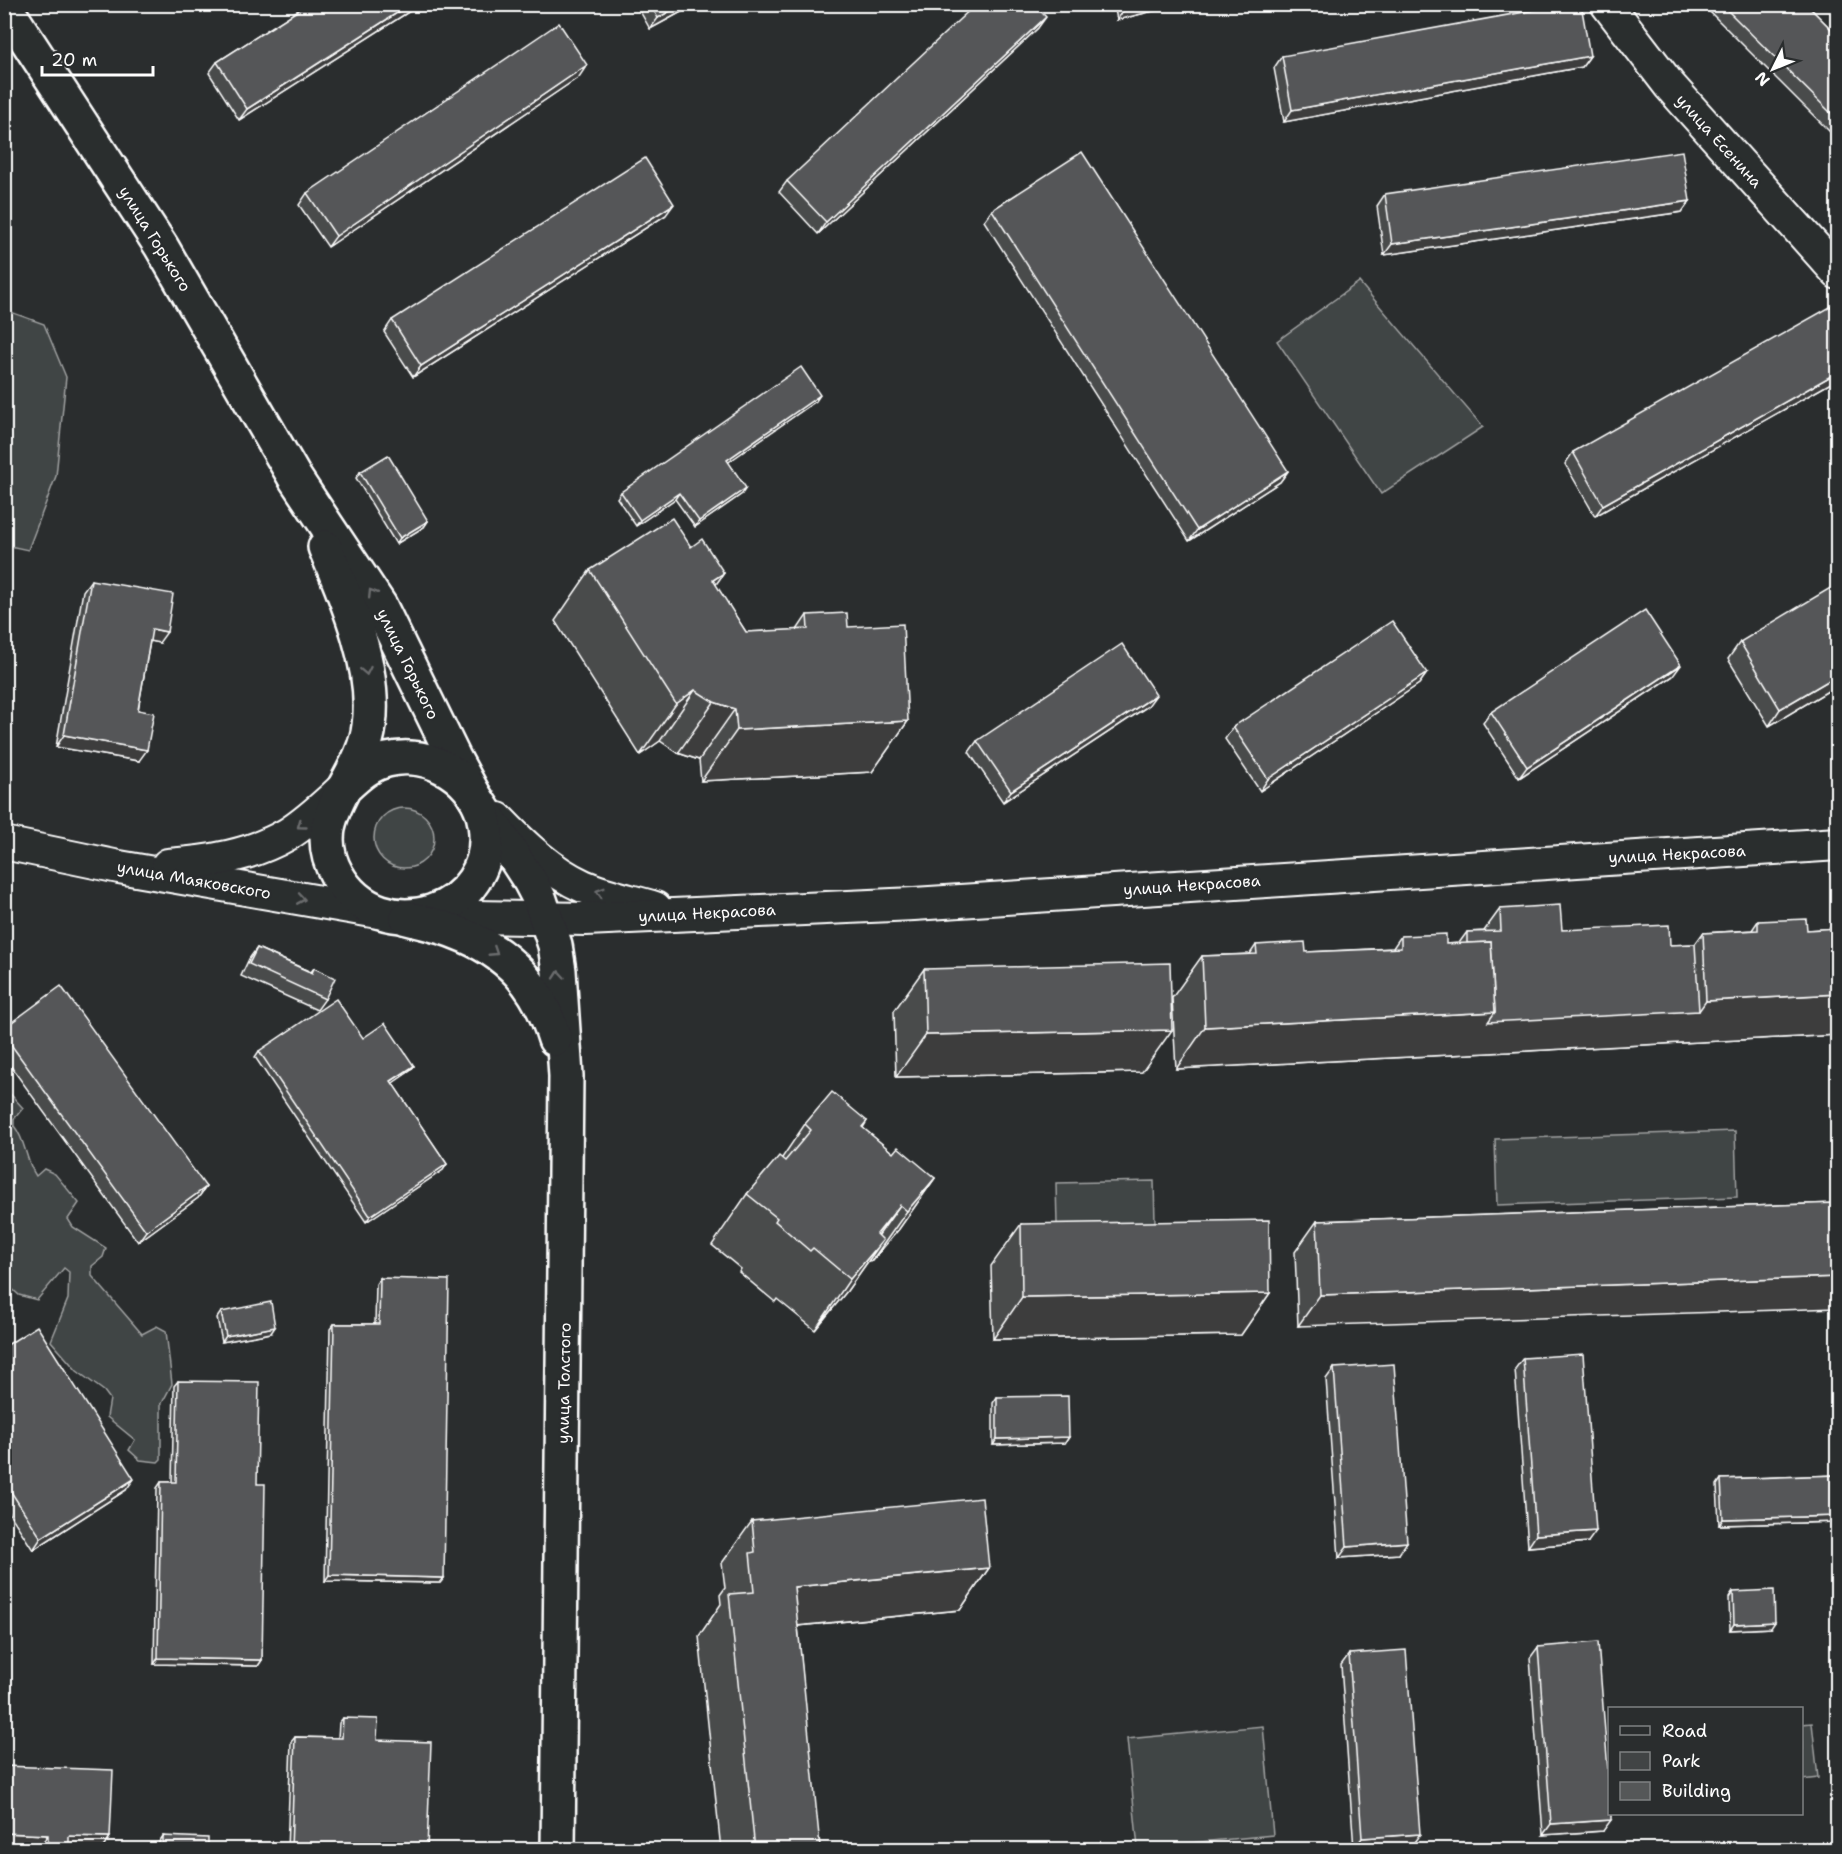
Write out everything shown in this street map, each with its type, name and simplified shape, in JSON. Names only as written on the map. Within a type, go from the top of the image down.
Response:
[{"type":"street","name":"улица Есенина","points":[[1607,4],[1670,86],[1838,273]]},
{"type":"street","name":"улица Горького","points":[[4,5],[161,246],[295,478],[380,606],[449,749],[474,795]]},
{"type":"street","name":"улица Горького","points":[[295,478],[337,575],[357,633],[369,687],[369,725],[365,746],[345,787]]},
{"type":"street","points":[[119,867],[194,863],[234,857],[257,850],[288,834],[306,821],[371,766],[403,757],[436,763],[464,782],[474,795],[535,854],[569,879],[586,887],[676,915]]},
{"type":"street","points":[[345,787],[331,814],[328,845],[330,860],[341,881],[356,899],[369,907],[455,931],[480,942],[520,972],[532,987],[551,1024],[566,1076]]},
{"type":"street","points":[[401,915],[436,911],[448,905],[469,886],[477,875],[482,862],[486,834],[484,821],[474,795]]},
{"type":"street","name":"улица Толстого","points":[[474,795],[530,881],[547,919],[555,945],[559,971],[566,1076],[558,1850]]},
{"type":"street","name":"улица Маяковского","points":[[4,843],[119,867],[401,915],[547,919]]},
{"type":"street","name":"улица Некрасова","points":[[547,919],[586,920],[914,904],[1838,844]]},
{"type":"green space","points":[[1359,282],[1483,427],[1381,494],[1277,341]]},
{"type":"green space","points":[[5,310],[44,324],[66,377],[56,476],[28,550],[5,545]]},
{"type":"green space","points":[[404,808],[421,813],[429,821],[434,838],[429,855],[421,863],[404,868],[387,863],[379,855],[374,838],[379,821],[387,813]]},
{"type":"green space","points":[[4,1087],[23,1108],[14,1119],[14,1126],[21,1137],[36,1176],[44,1169],[55,1174],[79,1203],[68,1219],[73,1227],[106,1248],[103,1257],[92,1266],[92,1276],[142,1334],[157,1326],[166,1331],[172,1384],[161,1405],[161,1459],[158,1462],[140,1460],[129,1450],[135,1440],[107,1417],[110,1399],[104,1391],[77,1371],[51,1341],[68,1299],[69,1272],[64,1268],[37,1300],[19,1295],[9,1286],[5,1291]]},
{"type":"green space","points":[[1735,1131],[1737,1197],[1497,1205],[1495,1139]]},
{"type":"green space","points":[[1154,1181],[1155,1223],[1057,1224],[1056,1183]]},
{"type":"green space","points":[[1812,1723],[1818,1778],[1803,1780],[1803,1724]]},
{"type":"green space","points":[[1263,1726],[1273,1835],[1138,1848],[1127,1739]]},
{"type":"building","points":[[308,4],[411,4],[247,109],[217,62]]},
{"type":"building","points":[[650,4],[682,4],[658,18]]},
{"type":"building","points":[[976,4],[1034,4],[1046,17],[826,222],[787,181]]},
{"type":"building","points":[[1124,4],[1142,4],[1125,8]]},
{"type":"building","points":[[1568,4],[1581,4],[1590,56],[1292,110],[1282,56]]},
{"type":"building","points":[[1721,4],[1806,4],[1838,36],[1838,120]]},
{"type":"building","points":[[559,23],[587,65],[336,236],[307,193]]},
{"type":"building","points":[[1682,151],[1690,201],[1392,244],[1385,194]]},
{"type":"building","points":[[1082,152],[1288,471],[1197,530],[992,210]]},
{"type":"building","points":[[645,158],[674,204],[421,366],[392,320]]},
{"type":"building","points":[[1832,306],[1838,316],[1838,372],[1603,505],[1573,452]]},
{"type":"building","points":[[801,367],[820,395],[727,460],[746,488],[699,521],[679,493],[640,520],[621,492]]},
{"type":"building","points":[[388,455],[428,521],[400,538],[360,472]]},
{"type":"building","points":[[672,518],[691,547],[702,539],[724,573],[713,580],[746,632],[808,629],[807,615],[847,613],[848,627],[903,624],[908,721],[737,730],[735,709],[714,702],[695,690],[676,704],[590,570]]},
{"type":"building","points":[[91,580],[173,594],[167,632],[152,629],[138,710],[154,713],[147,750],[64,735]]},
{"type":"building","points":[[1832,587],[1838,596],[1838,675],[1780,709],[1740,642]]},
{"type":"building","points":[[1645,610],[1681,665],[1527,767],[1491,712]]},
{"type":"building","points":[[1392,621],[1427,673],[1268,779],[1233,727]]},
{"type":"building","points":[[1122,644],[1156,695],[1011,791],[977,741]]},
{"type":"building","points":[[1560,905],[1562,930],[1669,925],[1670,945],[1695,944],[1699,1011],[1488,1022],[1495,1012],[1491,942],[1467,943],[1467,932],[1501,931],[1500,909]]},
{"type":"building","points":[[1806,919],[1807,930],[1838,928],[1838,994],[1706,1001],[1703,933],[1758,930],[1758,921]]},
{"type":"building","points":[[1446,934],[1446,944],[1491,942],[1495,1012],[1205,1027],[1202,956],[1257,954],[1256,945],[1305,942],[1306,952],[1401,948],[1401,936]]},
{"type":"building","points":[[257,948],[312,973],[314,968],[335,978],[325,999],[249,964]]},
{"type":"building","points":[[1170,963],[1172,1030],[926,1035],[924,969]]},
{"type":"building","points":[[61,986],[206,1187],[146,1231],[4,1035],[4,1028]]},
{"type":"building","points":[[336,999],[363,1038],[385,1023],[414,1066],[391,1081],[447,1164],[370,1216],[259,1051]]},
{"type":"building","points":[[832,1092],[867,1121],[862,1127],[893,1153],[898,1147],[935,1178],[907,1211],[900,1205],[877,1234],[883,1240],[850,1279],[813,1248],[810,1251],[775,1221],[777,1218],[747,1194],[779,1156],[785,1161],[811,1130],[805,1124]]},
{"type":"building","points":[[1838,1203],[1838,1277],[1320,1295],[1317,1221]]},
{"type":"building","points":[[1269,1220],[1270,1293],[1022,1297],[1021,1224]]},
{"type":"building","points":[[380,1278],[449,1280],[444,1578],[329,1575],[334,1324],[379,1324]]},
{"type":"building","points":[[271,1302],[275,1327],[226,1336],[221,1312]]},
{"type":"building","points":[[37,1326],[134,1479],[41,1538],[4,1481],[4,1347]]},
{"type":"building","points":[[1583,1354],[1596,1531],[1536,1535],[1523,1358]]},
{"type":"building","points":[[1394,1364],[1407,1542],[1347,1547],[1334,1368]]},
{"type":"building","points":[[178,1381],[259,1382],[257,1484],[265,1484],[262,1660],[158,1658],[161,1482],[176,1482]]},
{"type":"building","points":[[1068,1396],[1069,1437],[997,1439],[997,1397]]},
{"type":"building","points":[[1838,1475],[1838,1516],[1723,1519],[1721,1479]]},
{"type":"building","points":[[982,1498],[989,1568],[794,1587],[820,1846],[787,1850],[755,1850],[729,1594],[754,1592],[750,1553],[755,1552],[752,1521]]},
{"type":"building","points":[[1774,1590],[1775,1622],[1734,1624],[1733,1592]]},
{"type":"building","points":[[1598,1642],[1608,1770],[1608,1815],[1611,1815],[1611,1820],[1551,1824],[1538,1647]]},
{"type":"building","points":[[1406,1650],[1420,1834],[1362,1838],[1349,1654]]},
{"type":"building","points":[[343,1718],[378,1719],[377,1740],[431,1742],[427,1850],[291,1850],[295,1737],[342,1738]]},
{"type":"building","points":[[4,1766],[113,1770],[110,1837],[69,1836],[69,1850],[48,1850],[48,1835],[4,1833]]},
{"type":"building","points":[[163,1836],[208,1838],[208,1850],[163,1850]]}]
